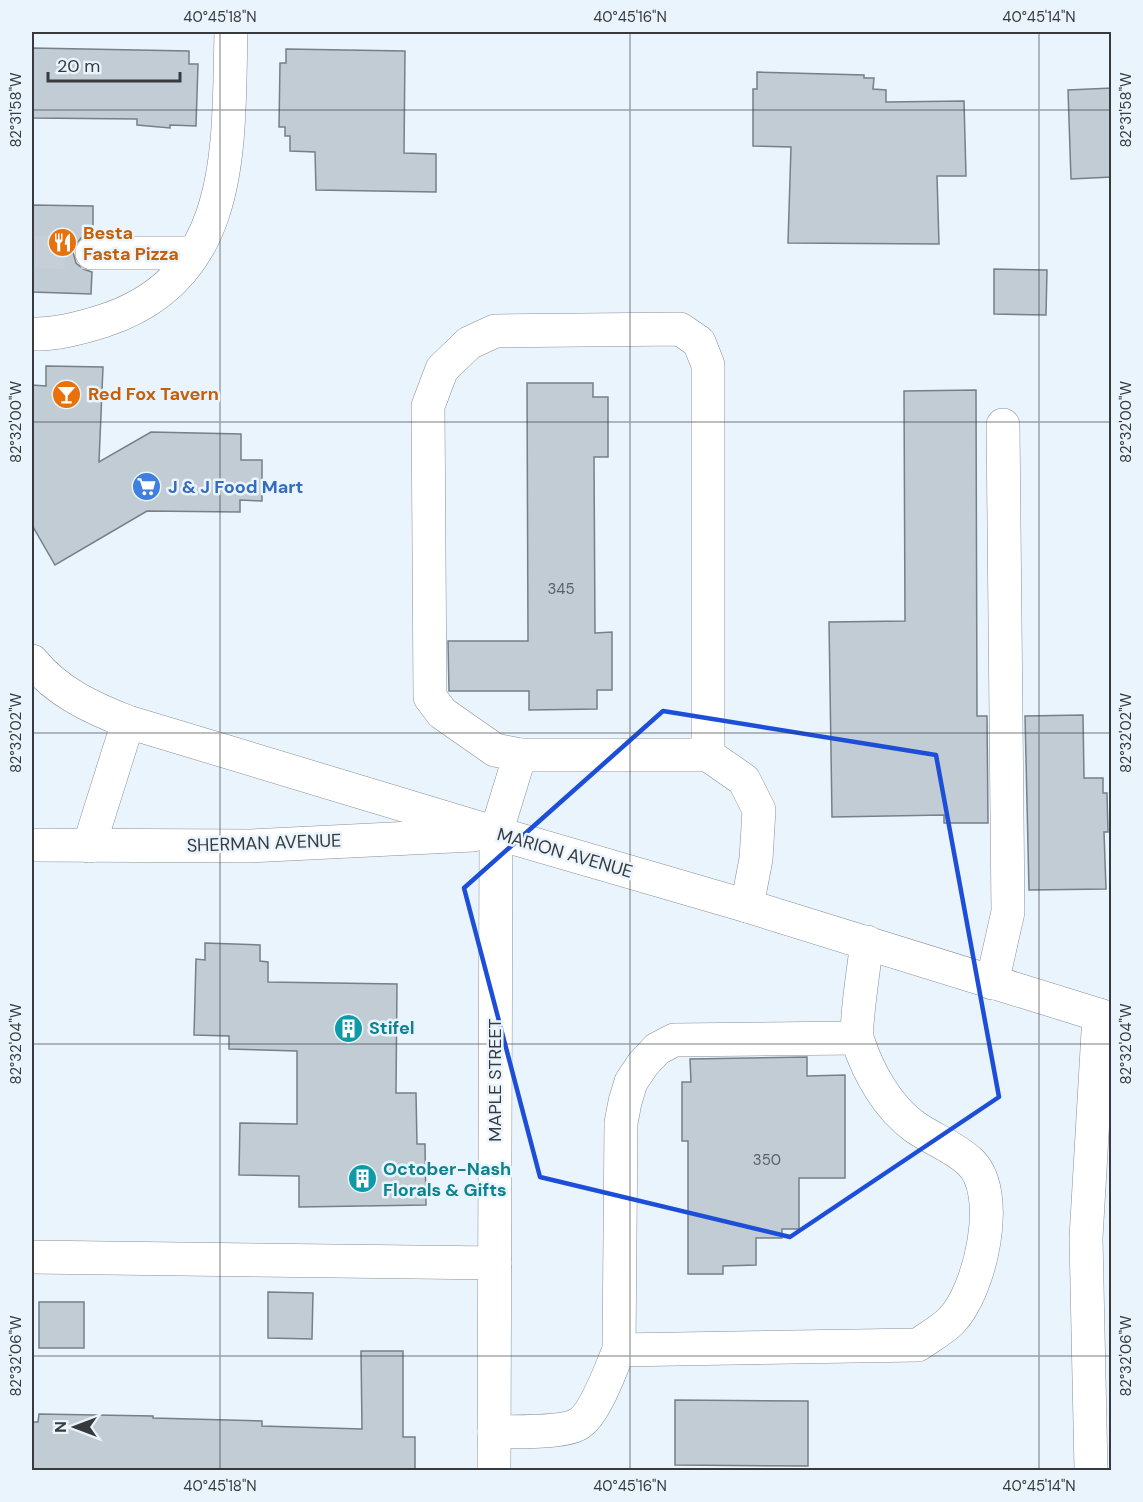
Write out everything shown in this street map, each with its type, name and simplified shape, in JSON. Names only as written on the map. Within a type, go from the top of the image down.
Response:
[{"type":"street","points":[[32,334],[86,326],[128,313],[161,292],[185,269],[215,208],[223,177],[228,145],[231,32]]},
{"type":"street","points":[[92,253],[194,253]]},
{"type":"street","points":[[708,755],[708,365],[699,342],[680,330],[495,331],[469,344],[442,369],[428,406],[430,697],[441,713],[495,750],[520,755],[708,755],[744,780],[759,810],[756,859],[747,906]]},
{"type":"street","points":[[992,983],[1008,912],[1003,425]]},
{"type":"street","name":"MARION AVENUE","points":[[32,661],[41,672],[67,693],[94,708],[128,722],[867,942],[1105,1017]]},
{"type":"street","points":[[89,846],[128,722]]},
{"type":"street","name":"MAPLE STREET","points":[[494,1470],[496,833],[520,755]]},
{"type":"street","name":"SHERMAN AVENUE","points":[[32,845],[250,846],[496,833]]},
{"type":"street","points":[[619,1350],[918,1345],[952,1320],[971,1288],[980,1261],[988,1223],[985,1188],[971,1162],[913,1125],[893,1105],[873,1074],[856,1038],[867,942]]},
{"type":"street","points":[[1091,1470],[1086,1238],[1105,1017]]},
{"type":"street","points":[[494,1432],[567,1429],[580,1423],[590,1412],[619,1350],[621,1123],[631,1082],[657,1048],[674,1040],[856,1038]]},
{"type":"street","points":[[32,1257],[495,1263]]},
{"type":"highlighted area","points":[[663,711],[936,755],[999,1097],[790,1237],[540,1177],[464,888]]},
{"type":"building","points":[[32,48],[189,51],[189,64],[198,64],[196,126],[170,125],[170,128],[137,125],[137,119],[32,118]]},
{"type":"building","points":[[286,49],[405,51],[404,153],[436,154],[436,192],[316,190],[315,152],[290,151],[290,136],[285,136],[285,127],[279,127],[280,63],[286,63]]},
{"type":"building","points":[[757,72],[864,75],[864,78],[874,78],[873,89],[886,90],[886,102],[964,101],[966,176],[937,176],[939,244],[788,243],[791,147],[753,146],[753,89],[757,89]]},
{"type":"building","points":[[1112,88],[1112,177],[1071,179],[1068,90]]},
{"type":"building","name":"Besta Fasta Pizza","points":[[32,205],[93,206],[93,234],[82,237],[73,252],[76,263],[92,272],[91,294],[32,292]]},
{"type":"building","points":[[994,269],[1047,270],[1046,315],[994,314]]},
{"type":"building","name":"J & J Food Mart","points":[[46,366],[103,367],[99,462],[151,432],[241,434],[241,460],[262,460],[262,501],[240,500],[240,512],[147,511],[55,565],[32,525],[32,385],[46,386]]},
{"type":"building","points":[[527,383],[593,383],[593,397],[608,397],[608,457],[594,457],[595,633],[612,632],[612,690],[597,690],[597,709],[529,710],[529,691],[449,691],[448,641],[528,641]]},
{"type":"building","points":[[976,390],[977,716],[987,716],[988,823],[944,823],[944,815],[832,817],[829,622],[905,621],[904,391]]},
{"type":"building","points":[[1083,715],[1084,778],[1103,778],[1103,793],[1107,793],[1108,832],[1104,832],[1106,889],[1029,890],[1025,716]]},
{"type":"building","points":[[205,943],[260,945],[260,961],[268,962],[268,982],[397,984],[396,1093],[416,1093],[417,1144],[425,1144],[426,1205],[299,1207],[299,1176],[239,1175],[240,1123],[297,1124],[297,1051],[229,1049],[229,1036],[194,1035],[196,959],[205,960]]},
{"type":"building","points":[[807,1057],[807,1076],[845,1075],[845,1178],[799,1178],[799,1229],[782,1229],[782,1238],[756,1238],[756,1265],[723,1266],[723,1274],[688,1274],[688,1141],[682,1141],[682,1082],[691,1082],[690,1059]]},
{"type":"building","points":[[268,1292],[313,1293],[312,1339],[268,1338]]},
{"type":"building","points":[[39,1302],[84,1302],[84,1348],[39,1348]]},
{"type":"building","points":[[361,1351],[403,1351],[403,1437],[415,1437],[415,1470],[33,1470],[33,1422],[38,1422],[39,1414],[262,1421],[262,1426],[362,1429]]},
{"type":"building","points":[[675,1400],[808,1401],[808,1466],[675,1465]]},
{"type":"tunnel","points":[[32,252],[92,253]]},
{"type":"place","name":"Besta Fasta Pizza","points":[[62,243]]},
{"type":"place","name":"Red Fox Tavern","points":[[67,394]]},
{"type":"place","name":"J & J Food Mart","points":[[147,487]]},
{"type":"place","name":"Stifel","points":[[348,1028]]},
{"type":"place","name":"October-Nash Florals & Gifts","points":[[362,1179]]}]
